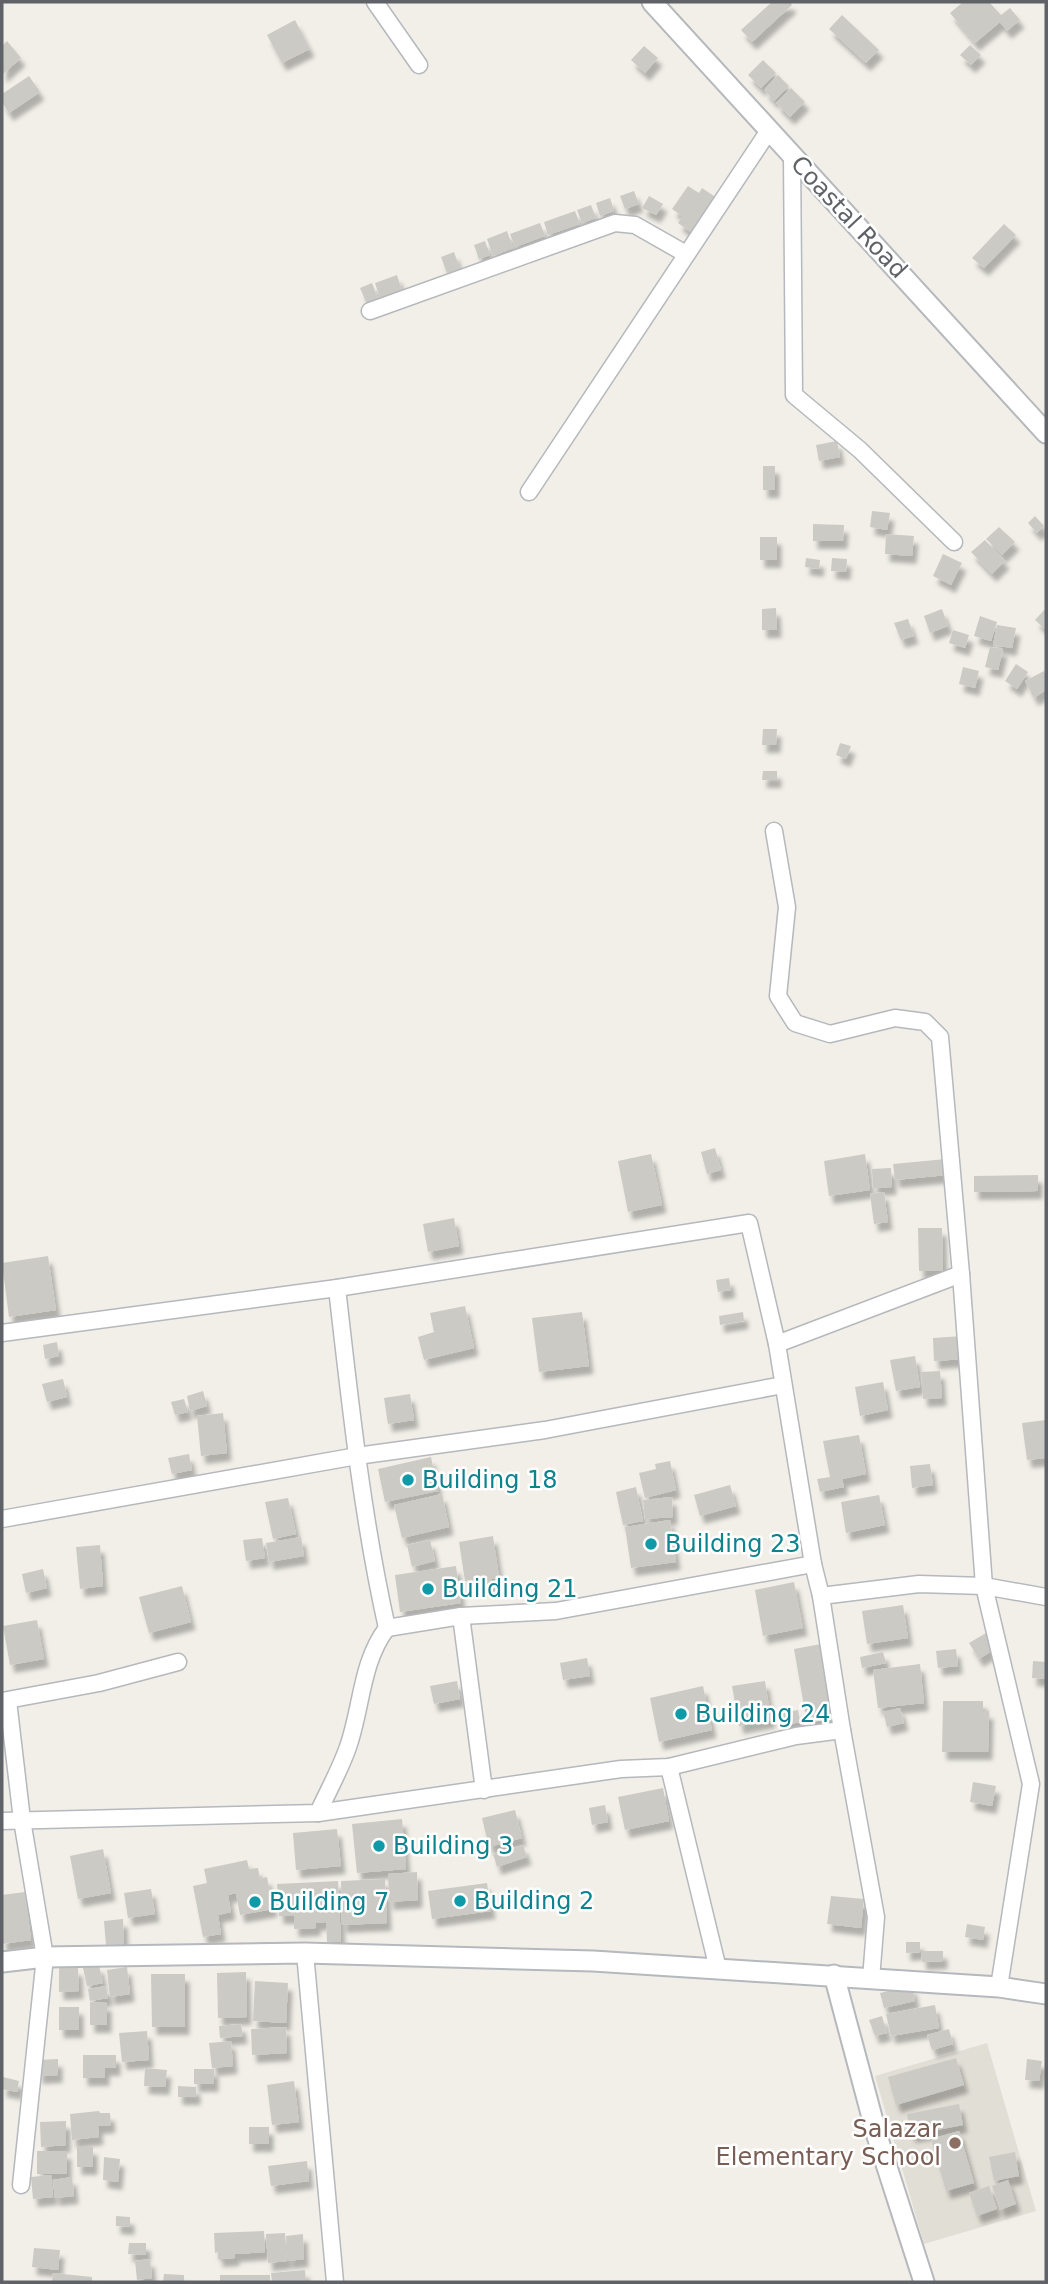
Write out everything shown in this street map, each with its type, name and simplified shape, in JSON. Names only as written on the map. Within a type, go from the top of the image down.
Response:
[{"type":"street","points":[[376,2],[419,65]]},
{"type":"street","name":"Coastal Road","points":[[652,2],[1046,433]]},
{"type":"street","points":[[529,492],[768,132]]},
{"type":"street","points":[[792,155],[794,395],[860,450],[954,542]]},
{"type":"street","points":[[370,311],[615,223],[635,225],[686,254]]},
{"type":"street","points":[[774,831],[787,907],[778,996],[795,1023],[830,1034],[895,1018],[925,1023],[940,1037],[984,1586],[1039,1786],[999,1987]]},
{"type":"street","points":[[2,1333],[337,1288],[749,1223],[777,1344],[876,1917],[871,1979]]},
{"type":"street","points":[[777,1344],[961,1275]]},
{"type":"street","points":[[318,1813],[347,1748],[369,1657],[387,1628],[373,1566],[337,1288]]},
{"type":"street","points":[[2,1519],[357,1456],[545,1430],[783,1385]]},
{"type":"street","points":[[387,1628],[461,1616],[556,1611],[813,1564]]},
{"type":"street","points":[[821,1596],[919,1584],[984,1586],[1046,1597]]},
{"type":"street","points":[[461,1616],[484,1790]]},
{"type":"street","points":[[20,2185],[45,1957],[5,1701],[99,1683],[178,1662]]},
{"type":"street","points":[[2,1821],[318,1813],[621,1769],[669,1767],[796,1737],[842,1730]]},
{"type":"street","points":[[669,1767],[718,1969]]},
{"type":"street","points":[[304,1953],[335,2282]]},
{"type":"street","points":[[2,1962],[45,1957],[304,1953],[593,1961],[999,1987],[1046,1994]]},
{"type":"street","points":[[834,1975],[877,2136],[924,2282]]},
{"type":"shaded area","name":"Salazar Elementary School","points":[[987,2043],[1036,2211],[924,2244],[875,2076]]},
{"type":"building","points":[[772,2],[790,2],[792,5],[752,42],[741,30]]},
{"type":"building","points":[[963,2],[989,2],[1001,15],[1010,8],[1020,20],[1007,31],[1000,22],[975,43],[950,13]]},
{"type":"building","points":[[842,15],[879,50],[866,63],[829,29]]},
{"type":"building","points":[[295,20],[310,49],[282,63],[267,35]]},
{"type":"building","points":[[7,41],[21,58],[2,75],[2,46]]},
{"type":"building","points":[[970,45],[981,55],[971,65],[960,55]]},
{"type":"building","points":[[644,46],[658,58],[645,73],[631,60]]},
{"type":"building","points":[[763,60],[776,73],[761,88],[748,75]]},
{"type":"building","points":[[778,75],[789,86],[774,101],[764,90]]},
{"type":"building","points":[[29,76],[40,92],[9,113],[2,102],[2,94]]},
{"type":"building","points":[[791,88],[805,102],[790,117],[776,103]]},
{"type":"building","points":[[688,186],[699,193],[702,188],[717,198],[692,233],[678,223],[682,216],[672,209]]},
{"type":"building","points":[[634,191],[639,204],[625,209],[620,196]]},
{"type":"building","points":[[649,196],[663,204],[656,215],[642,208]]},
{"type":"building","points":[[610,198],[614,211],[600,216],[596,203]]},
{"type":"building","points":[[591,205],[596,218],[582,223],[577,210]]},
{"type":"building","points":[[575,211],[580,224],[548,235],[544,222]]},
{"type":"building","points":[[540,223],[545,236],[515,247],[510,234]]},
{"type":"building","points":[[1004,224],[1016,235],[984,268],[972,258]]},
{"type":"building","points":[[507,231],[513,248],[493,256],[487,239]]},
{"type":"building","points":[[485,241],[490,255],[479,259],[474,245]]},
{"type":"building","points":[[454,252],[460,269],[447,273],[441,257]]},
{"type":"building","points":[[397,275],[402,291],[380,298],[375,283]]},
{"type":"building","points":[[372,283],[378,299],[367,304],[360,288]]},
{"type":"building","points":[[837,441],[840,457],[819,461],[816,445]]},
{"type":"building","points":[[763,466],[775,466],[775,490],[763,490]]},
{"type":"building","points":[[872,511],[890,513],[887,530],[870,527]]},
{"type":"building","points":[[1035,516],[1044,526],[1037,533],[1028,523]]},
{"type":"building","points":[[813,524],[844,525],[843,541],[813,541]]},
{"type":"building","points":[[999,527],[1015,542],[1002,555],[986,539]]},
{"type":"building","points":[[886,534],[914,536],[912,556],[885,554]]},
{"type":"building","points":[[760,537],[777,537],[777,560],[760,560]]},
{"type":"building","points":[[985,540],[1005,561],[992,574],[971,552]]},
{"type":"building","points":[[943,554],[962,563],[951,585],[933,576]]},
{"type":"building","points":[[806,558],[820,560],[819,569],[805,567]]},
{"type":"building","points":[[832,558],[847,559],[846,572],[831,571]]},
{"type":"building","points":[[776,608],[777,630],[762,630],[762,609]]},
{"type":"building","points":[[1046,608],[1046,630],[1035,620]]},
{"type":"building","points":[[942,609],[948,626],[930,633],[924,616]]},
{"type":"building","points":[[980,616],[997,622],[991,641],[974,636]]},
{"type":"building","points":[[908,619],[914,636],[901,640],[894,623]]},
{"type":"building","points":[[997,625],[1016,628],[1012,648],[993,645]]},
{"type":"building","points":[[953,630],[969,635],[965,648],[949,643]]},
{"type":"building","points":[[990,647],[1003,649],[998,670],[985,667]]},
{"type":"building","points":[[1016,664],[1028,672],[1017,689],[1005,681]]},
{"type":"building","points":[[963,667],[979,671],[975,688],[959,684]]},
{"type":"building","points":[[1044,671],[1046,690],[1034,698],[1025,681]]},
{"type":"building","points":[[763,729],[777,729],[776,745],[762,745]]},
{"type":"building","points":[[840,743],[851,746],[846,759],[836,755]]},
{"type":"building","points":[[763,771],[777,771],[777,780],[762,780]]},
{"type":"building","points":[[715,1148],[721,1170],[707,1174],[701,1152]]},
{"type":"building","points":[[651,1154],[662,1205],[628,1212],[618,1161]]},
{"type":"building","points":[[865,1154],[870,1190],[829,1196],[824,1161]]},
{"type":"building","points":[[946,1159],[947,1175],[895,1180],[893,1164]]},
{"type":"building","points":[[891,1168],[892,1187],[873,1188],[872,1169]]},
{"type":"building","points":[[1038,1175],[1038,1191],[974,1192],[974,1176]]},
{"type":"building","points":[[884,1192],[888,1222],[874,1224],[870,1194]]},
{"type":"building","points":[[454,1218],[459,1246],[428,1252],[423,1224]]},
{"type":"building","points":[[918,1228],[942,1228],[943,1271],[919,1271]]},
{"type":"building","points":[[48,1256],[56,1310],[9,1317],[2,1263]]},
{"type":"building","points":[[729,1278],[731,1290],[718,1292],[716,1280]]},
{"type":"building","points":[[465,1306],[474,1348],[424,1360],[418,1337],[434,1332],[430,1313]]},
{"type":"building","points":[[582,1312],[589,1366],[539,1372],[532,1318]]},
{"type":"building","points":[[743,1312],[744,1321],[720,1325],[719,1316]]},
{"type":"building","points":[[962,1336],[964,1359],[934,1361],[933,1338]]},
{"type":"building","points":[[57,1342],[59,1356],[45,1359],[43,1345]]},
{"type":"building","points":[[915,1356],[920,1387],[896,1391],[890,1360]]},
{"type":"building","points":[[940,1371],[942,1398],[923,1399],[921,1372]]},
{"type":"building","points":[[63,1379],[67,1397],[47,1402],[42,1384]]},
{"type":"building","points":[[883,1382],[888,1410],[860,1416],[855,1387]]},
{"type":"building","points":[[203,1391],[207,1406],[190,1411],[187,1396]]},
{"type":"building","points":[[410,1394],[414,1420],[388,1424],[384,1398]]},
{"type":"building","points":[[184,1399],[188,1412],[175,1415],[171,1402]]},
{"type":"building","points":[[223,1413],[227,1453],[201,1456],[197,1416]]},
{"type":"building","points":[[1046,1420],[1046,1458],[1027,1460],[1022,1423]]},
{"type":"building","points":[[859,1435],[866,1474],[842,1479],[844,1487],[820,1492],[817,1479],[830,1477],[823,1441]]},
{"type":"building","points":[[189,1454],[192,1470],[172,1474],[168,1458]]},
{"type":"building","name":"Building 18","points":[[431,1457],[438,1491],[385,1502],[378,1469]]},
{"type":"building","points":[[670,1461],[676,1490],[645,1498],[639,1473],[656,1469],[655,1464]]},
{"type":"building","points":[[930,1464],[933,1485],[912,1488],[910,1466]]},
{"type":"building","points":[[730,1485],[736,1506],[700,1516],[694,1495]]},
{"type":"building","points":[[636,1487],[643,1521],[623,1525],[616,1492]]},
{"type":"building","points":[[442,1494],[449,1527],[402,1538],[394,1505]]},
{"type":"building","points":[[879,1495],[885,1525],[846,1533],[841,1502]]},
{"type":"building","points":[[672,1497],[673,1517],[645,1519],[643,1500]]},
{"type":"building","points":[[288,1498],[296,1534],[273,1539],[265,1502]]},
{"type":"building","name":"Building 23","points":[[670,1520],[676,1562],[631,1568],[625,1527]]},
{"type":"building","points":[[493,1536],[499,1577],[491,1579],[492,1585],[471,1588],[470,1580],[465,1581],[459,1542]]},
{"type":"building","points":[[301,1537],[304,1556],[269,1562],[266,1543]]},
{"type":"building","points":[[262,1538],[265,1558],[246,1561],[243,1540]]},
{"type":"building","points":[[430,1540],[435,1561],[412,1567],[407,1545]]},
{"type":"building","points":[[100,1545],[103,1586],[80,1589],[76,1547]]},
{"type":"building","name":"Building 21","points":[[456,1566],[461,1603],[400,1612],[395,1575]]},
{"type":"building","points":[[43,1569],[47,1588],[26,1593],[22,1574]]},
{"type":"building","points":[[794,1582],[803,1628],[763,1636],[755,1590]]},
{"type":"building","points":[[182,1586],[191,1622],[149,1633],[139,1597]]},
{"type":"building","points":[[903,1605],[908,1638],[867,1644],[862,1611]]},
{"type":"building","points":[[37,1620],[44,1659],[10,1665],[3,1626]]},
{"type":"building","points":[[986,1633],[996,1648],[979,1659],[969,1643]]},
{"type":"building","points":[[821,1644],[833,1712],[824,1720],[807,1723],[794,1649]]},
{"type":"building","points":[[956,1649],[958,1666],[938,1668],[936,1651]]},
{"type":"building","points":[[883,1652],[886,1663],[862,1668],[860,1657]]},
{"type":"building","points":[[587,1658],[590,1676],[563,1680],[560,1663]]},
{"type":"building","points":[[1033,1661],[1046,1662],[1046,1679],[1032,1678]]},
{"type":"building","points":[[920,1664],[924,1703],[878,1708],[873,1670]]},
{"type":"building","points":[[457,1681],[460,1699],[434,1704],[430,1686]]},
{"type":"building","points":[[765,1681],[771,1720],[739,1726],[732,1686]]},
{"type":"building","name":"Building 24","points":[[703,1686],[712,1730],[659,1742],[650,1698]]},
{"type":"building","points":[[943,1701],[983,1701],[983,1711],[989,1711],[988,1752],[942,1752]]},
{"type":"building","points":[[900,1708],[904,1723],[887,1727],[883,1712]]},
{"type":"building","points":[[798,1710],[800,1722],[781,1726],[778,1714]]},
{"type":"building","points":[[973,1782],[996,1786],[992,1806],[970,1802]]},
{"type":"building","points":[[663,1788],[669,1821],[625,1830],[618,1797]]},
{"type":"building","points":[[605,1805],[608,1822],[592,1825],[589,1808]]},
{"type":"building","points":[[515,1810],[522,1838],[489,1847],[482,1818]]},
{"type":"building","name":"Building 3","points":[[402,1819],[406,1869],[357,1873],[352,1824]]},
{"type":"building","points":[[337,1829],[341,1866],[296,1870],[293,1833]]},
{"type":"building","points":[[523,1845],[527,1857],[497,1867],[493,1854]]},
{"type":"building","points":[[103,1849],[111,1893],[78,1899],[70,1856]]},
{"type":"building","name":"Building 7","points":[[247,1860],[249,1869],[258,1868],[260,1879],[267,1877],[273,1909],[240,1915],[236,1893],[228,1895],[231,1912],[218,1915],[221,1934],[203,1937],[193,1886],[207,1883],[204,1869]]},
{"type":"building","points":[[417,1872],[418,1900],[389,1902],[388,1874]]},
{"type":"building","points":[[385,1879],[387,1923],[342,1925],[341,1881]]},
{"type":"building","points":[[338,1881],[341,1942],[327,1942],[326,1922],[316,1923],[316,1928],[294,1929],[294,1916],[279,1916],[277,1884]]},
{"type":"building","name":"Building 2","points":[[487,1883],[491,1911],[432,1919],[428,1891]]},
{"type":"building","points":[[151,1889],[155,1914],[128,1918],[124,1893]]},
{"type":"building","points":[[25,1892],[31,1940],[2,1944],[2,1895]]},
{"type":"building","points":[[831,1896],[864,1899],[861,1928],[827,1924]]},
{"type":"building","points":[[123,1919],[124,1944],[106,1945],[104,1921]]},
{"type":"building","points":[[967,1924],[985,1927],[983,1940],[965,1937]]},
{"type":"building","points":[[906,1942],[920,1942],[920,1952],[906,1953]]},
{"type":"building","points":[[921,1951],[943,1951],[943,1961],[922,1962]]},
{"type":"building","points":[[99,1965],[103,1983],[87,1986],[83,1968]]},
{"type":"building","points":[[127,1967],[130,1994],[110,1997],[107,1970]]},
{"type":"building","points":[[59,1968],[78,1968],[79,1991],[59,1992]]},
{"type":"building","points":[[246,1972],[247,2017],[218,2018],[217,1973]]},
{"type":"building","points":[[151,1974],[185,1974],[185,2027],[152,2027]]},
{"type":"building","points":[[255,1981],[288,1983],[286,2023],[253,2021]]},
{"type":"building","points":[[106,1986],[108,1998],[90,2001],[88,1989]]},
{"type":"building","points":[[912,1986],[915,2001],[884,2008],[880,1993]]},
{"type":"building","points":[[90,2002],[107,2003],[107,2025],[90,2025]]},
{"type":"building","points":[[935,2005],[939,2028],[891,2036],[886,2014]]},
{"type":"building","points":[[59,2007],[79,2007],[79,2030],[59,2030]]},
{"type":"building","points":[[882,2016],[887,2033],[875,2036],[869,2020]]},
{"type":"building","points":[[241,2024],[243,2036],[220,2038],[219,2026]]},
{"type":"building","points":[[286,2027],[287,2053],[252,2055],[251,2029]]},
{"type":"building","points":[[949,2029],[953,2044],[932,2050],[927,2035]]},
{"type":"building","points":[[147,2031],[149,2060],[122,2062],[119,2033]]},
{"type":"building","points":[[231,2041],[233,2066],[212,2068],[209,2043]]},
{"type":"building","points":[[83,2055],[116,2055],[116,2068],[105,2068],[105,2078],[83,2078]]},
{"type":"building","points":[[956,2058],[964,2085],[896,2105],[888,2077]]},
{"type":"building","points":[[58,2059],[58,2075],[38,2076],[38,2060]]},
{"type":"building","points":[[1027,2059],[1042,2061],[1039,2081],[1025,2080]]},
{"type":"building","points":[[145,2068],[167,2070],[165,2087],[144,2086]]},
{"type":"building","points":[[194,2069],[214,2069],[214,2084],[194,2084]]},
{"type":"building","points":[[3,2077],[19,2081],[17,2092],[2,2089]]},
{"type":"building","points":[[294,2081],[299,2122],[272,2125],[267,2085]]},
{"type":"building","points":[[178,2086],[196,2087],[196,2097],[178,2097]]},
{"type":"building","points":[[959,2104],[963,2125],[911,2135],[907,2114]]},
{"type":"building","points":[[99,2111],[110,2113],[111,2125],[98,2126],[99,2137],[72,2140],[70,2114]]},
{"type":"building","points":[[66,2121],[66,2145],[41,2147],[40,2122]]},
{"type":"building","points":[[249,2127],[269,2127],[269,2144],[249,2144]]},
{"type":"building","points":[[959,2131],[974,2183],[946,2191],[931,2139]]},
{"type":"building","points":[[77,2147],[93,2147],[93,2167],[77,2167]]},
{"type":"building","points":[[37,2151],[67,2151],[67,2174],[37,2174]]},
{"type":"building","points":[[1015,2152],[1019,2176],[994,2181],[989,2157]]},
{"type":"building","points":[[104,2157],[120,2159],[118,2182],[103,2180]]},
{"type":"building","points":[[307,2161],[309,2181],[271,2186],[268,2166]]},
{"type":"building","points":[[51,2175],[53,2197],[33,2199],[31,2177]]},
{"type":"building","points":[[72,2177],[74,2196],[55,2198],[53,2180]]},
{"type":"building","points":[[1008,2180],[1016,2204],[1000,2210],[992,2186]]},
{"type":"building","points":[[989,2186],[997,2209],[977,2216],[969,2193]]},
{"type":"building","points":[[116,2216],[130,2217],[130,2227],[116,2226]]},
{"type":"building","points":[[264,2231],[265,2252],[235,2254],[235,2258],[218,2259],[214,2233]]},
{"type":"building","points":[[285,2233],[287,2261],[268,2263],[266,2234]]},
{"type":"building","points":[[303,2234],[304,2259],[288,2261],[286,2236]]},
{"type":"building","points":[[129,2243],[146,2243],[146,2255],[128,2254]]},
{"type":"building","points":[[34,2248],[60,2250],[58,2270],[32,2267]]},
{"type":"building","points":[[150,2259],[152,2278],[137,2280],[135,2261]]},
{"type":"building","points":[[305,2270],[306,2282],[272,2282],[271,2273]]},
{"type":"building","points":[[53,2273],[92,2277],[92,2282],[52,2282]]},
{"type":"building","points":[[164,2274],[184,2275],[184,2282],[163,2282]]},
{"type":"building","points":[[220,2275],[270,2275],[270,2282],[220,2282]]},
{"type":"place","name":"Building 18","points":[[408,1480]]},
{"type":"place","name":"Building 23","points":[[651,1544]]},
{"type":"place","name":"Building 21","points":[[428,1589]]},
{"type":"place","name":"Building 24","points":[[681,1714]]},
{"type":"place","name":"Building 3","points":[[379,1846]]},
{"type":"place","name":"Building 2","points":[[460,1901]]},
{"type":"place","name":"Building 7","points":[[255,1902]]},
{"type":"place","name":"Salazar Elementary School","points":[[955,2143]]}]
